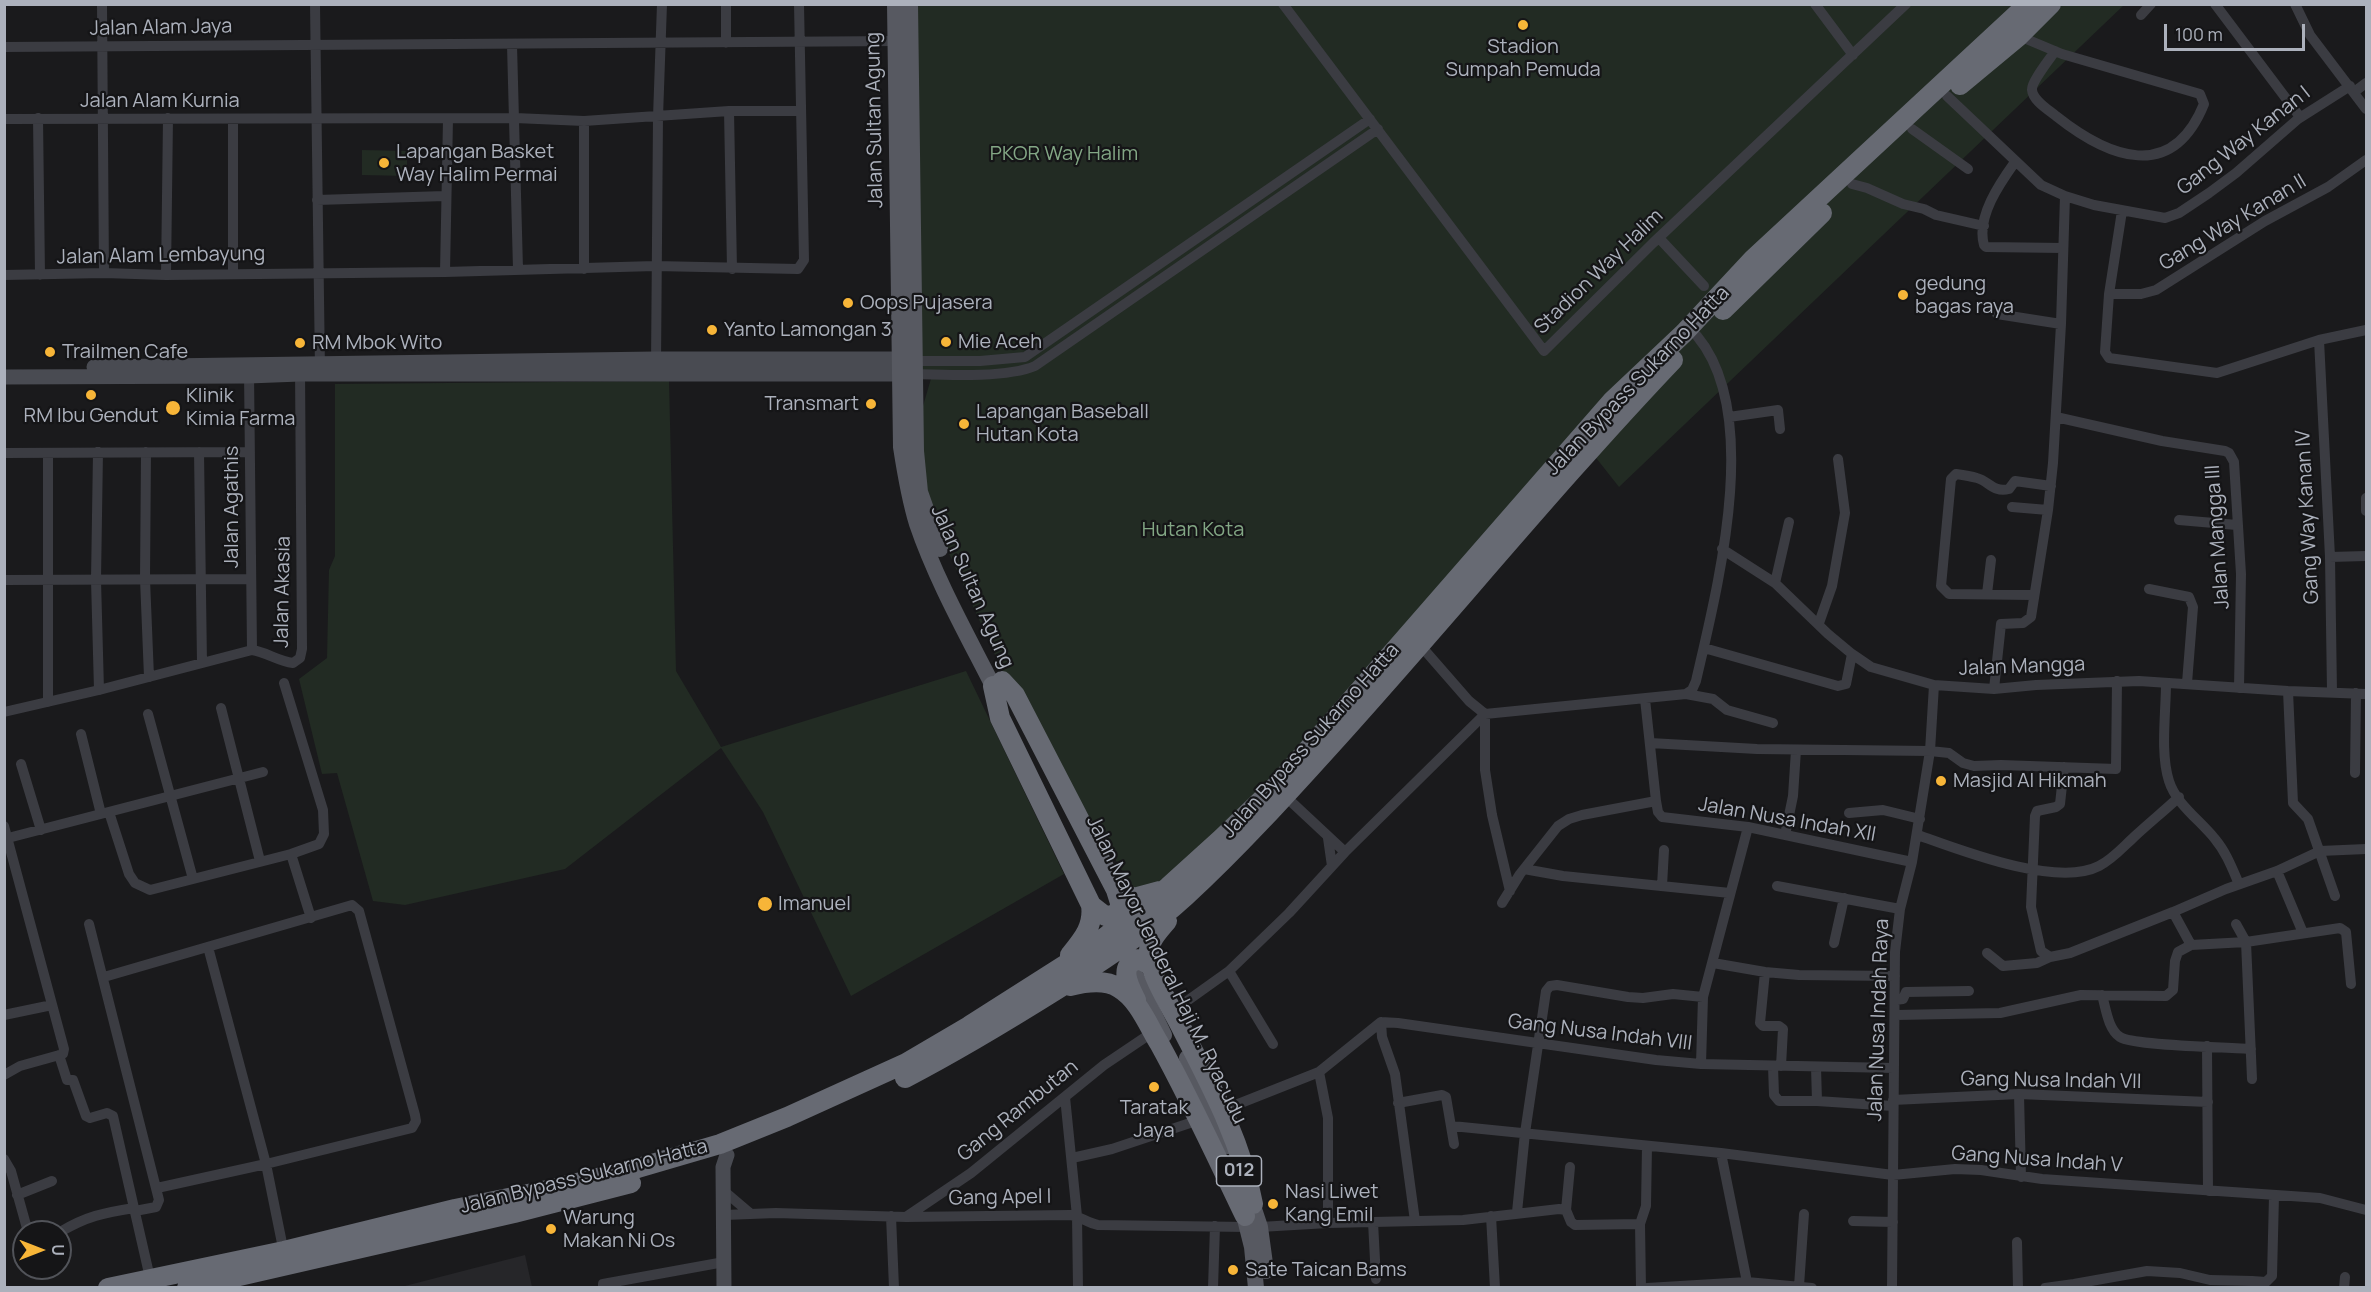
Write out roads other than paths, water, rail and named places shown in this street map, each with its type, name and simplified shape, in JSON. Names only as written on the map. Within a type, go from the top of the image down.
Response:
[{"type":"highway","name":"Jalan Bypass Sukarno Hatta","points":[[412,1228],[720,1144],[797,1113],[906,1062],[969,1026],[1056,971],[1129,920],[1177,892],[1221,839],[1383,676],[1421,646],[1585,456],[1697,336],[1852,184],[1947,96],[2019,36],[2051,4]]},
{"type":"highway","name":"Jalan Bypass Sukarno Hatta","points":[[108,1287],[150,1278],[285,1258],[412,1228],[605,1190],[727,1155],[794,1129],[904,1078],[977,1040],[1125,945],[1177,892],[1285,796],[1612,401],[1684,333],[1753,259],[2019,7]]},
{"type":"highway","points":[[998,684],[1015,695],[1116,890],[1121,906],[1115,915],[1105,916],[1091,905]]},
{"type":"highway","points":[[998,684],[1000,718],[1091,905],[1092,921],[1088,932],[1056,971]]},
{"type":"highway","points":[[1116,890],[1138,898],[1177,892]]},
{"type":"highway","points":[[1177,892],[1150,945],[1149,957],[1173,1011],[1223,1110],[1248,1178],[1251,1218]]},
{"type":"highway","points":[[1142,1014],[1128,984],[1126,969],[1131,962],[1139,959],[1152,966]]},
{"type":"highway","points":[[1054,991],[1089,982],[1112,984],[1128,994],[1153,1032],[1251,1218]]},
{"type":"highway","name":"Jalan Bypass Sukarno Hatta","points":[[187,1287],[224,1283],[285,1258]]},
{"type":"main road","name":"Jalan Sultan Agung","points":[[895,4],[903,41]]},
{"type":"main road","name":"Jalan Sultan Agung","points":[[910,4],[903,41],[907,367],[920,492],[932,531],[998,684],[1061,811]]},
{"type":"main road","name":"Jalan Mayor Jenderal Haji M. Ryacudu","points":[[1061,811],[1183,1063],[1251,1218],[1267,1287]]},
{"type":"main road","name":"Jalan Mayor Jenderal Haji M. Ryacudu","points":[[1251,1218],[1256,1287]]},
{"type":"street","points":[[102,4],[104,273]]},
{"type":"street","points":[[315,4],[320,368]]},
{"type":"street","points":[[656,374],[655,266],[662,4]]},
{"type":"street","points":[[726,4],[726,43]]},
{"type":"street","points":[[799,4],[800,111]]},
{"type":"street","name":"Stadion Way Halim","points":[[1283,4],[1544,351],[1659,238],[1906,4]]},
{"type":"street","points":[[1815,4],[1853,55]]},
{"type":"street","points":[[2141,15],[2151,4]]},
{"type":"street","points":[[2215,4],[2300,117]]},
{"type":"street","points":[[2295,4],[2310,35],[2367,110]]},
{"type":"street","points":[[2019,36],[2055,51],[2200,94],[2204,104],[2189,130],[2172,150],[2154,155],[2134,154],[2099,146],[2071,128],[2033,95],[2032,86],[2055,51]]},
{"type":"street","name":"Jalan Alam Jaya","points":[[4,47],[903,41]]},
{"type":"street","points":[[512,45],[518,269]]},
{"type":"street","name":"Gang Way Kanan I","points":[[1947,96],[2040,185],[2065,196],[2160,218],[2180,213],[2236,173],[2300,117],[2367,83]]},
{"type":"street","points":[[729,111],[732,269]]},
{"type":"street","name":"Jalan Alam Kurnia","points":[[4,119],[515,118],[584,121],[729,111],[800,111]]},
{"type":"street","name":"Jalan Alam Lembayung","points":[[4,275],[445,272],[655,266],[790,270],[802,266],[804,260],[800,111]]},
{"type":"street","points":[[39,118],[40,275]]},
{"type":"street","points":[[166,274],[168,118]]},
{"type":"street","points":[[445,272],[448,119]]},
{"type":"street","points":[[4,377],[300,368],[656,374],[907,367],[1025,357],[1370,119]]},
{"type":"street","points":[[233,120],[233,273]]},
{"type":"street","points":[[584,121],[584,269]]},
{"type":"street","points":[[320,368],[656,359],[907,367],[979,375],[1024,369],[1035,366],[1378,129]]},
{"type":"street","points":[[1912,129],[1968,169]]},
{"type":"street","name":"Gang Way Kanan II","points":[[2109,294],[2141,294],[2156,290],[2265,221],[2328,187],[2367,160]]},
{"type":"street","points":[[2015,162],[1992,198],[1982,241],[1986,247],[2062,248]]},
{"type":"street","points":[[1852,184],[1936,215],[1984,226]]},
{"type":"street","points":[[318,200],[445,196]]},
{"type":"street","points":[[1994,689],[2001,624],[2028,621],[2031,617],[2048,510],[2056,417],[2065,196]]},
{"type":"street","points":[[2122,211],[2109,294],[2105,352],[2109,358],[2217,373],[2319,340],[2367,330]]},
{"type":"street","points":[[1659,238],[1704,286]]},
{"type":"street","points":[[1997,314],[2061,324]]},
{"type":"street","points":[[1686,694],[1692,690],[1696,681],[1716,593],[1732,469],[1729,417],[1717,369],[1711,355],[1697,336]]},
{"type":"street","name":"Gang Way Kanan IV","points":[[2319,340],[2330,556],[2332,692]]},
{"type":"street","points":[[4,367],[249,370]]},
{"type":"street","name":"Jalan Akasia","points":[[4,712],[252,650],[293,663],[300,658],[302,649],[300,368]]},
{"type":"street","name":"Jalan Agathis","points":[[249,370],[252,650]]},
{"type":"street","points":[[1729,417],[1778,410],[1780,429]]},
{"type":"street","name":"Jalan Mangga III","points":[[2056,417],[2162,441],[2229,453],[2234,462],[2242,619],[2239,688]]},
{"type":"street","points":[[98,452],[96,579],[99,690]]},
{"type":"street","points":[[146,452],[145,579],[149,677]]},
{"type":"street","points":[[200,452],[202,663]]},
{"type":"street","points":[[4,453],[250,452]]},
{"type":"street","points":[[48,453],[48,702]]},
{"type":"street","points":[[1819,623],[1832,586],[1845,513],[1838,459]]},
{"type":"street","points":[[2033,595],[1949,594],[1941,586],[1951,479],[1953,475],[1979,478],[1988,486],[2004,490],[2009,489],[2015,481],[2051,486]]},
{"type":"street","points":[[2366,498],[2367,511]]},
{"type":"street","points":[[2012,507],[2048,510]]},
{"type":"street","points":[[2179,520],[2236,525]]},
{"type":"street","points":[[1775,583],[1789,522]]},
{"type":"street","name":"Jalan Mangga","points":[[1722,549],[1775,583],[1852,654],[1871,667],[1934,685],[1994,689],[2117,681],[2187,683],[2288,692],[2361,694]]},
{"type":"street","points":[[2330,556],[2367,556]]},
{"type":"street","points":[[1987,594],[1991,560]]},
{"type":"street","points":[[4,580],[251,579]]},
{"type":"street","points":[[2149,589],[2189,597],[2192,600],[2187,683]]},
{"type":"street","points":[[1421,646],[1469,701],[1485,714]]},
{"type":"street","points":[[1704,648],[1838,686],[1846,684],[1852,654]]},
{"type":"street","points":[[1650,744],[1949,753],[1964,763],[1974,766],[2116,769],[2117,681]]},
{"type":"street","points":[[81,734],[105,813],[129,874],[135,883],[150,890],[291,854],[319,843],[324,834],[325,825],[320,801],[284,683]]},
{"type":"street","points":[[2166,683],[2166,770],[2169,784],[2215,838],[2239,884]]},
{"type":"street","name":"Jalan Nusa Indah Raya","points":[[1892,1287],[1895,976],[1900,909],[1918,835],[1930,752],[1934,685]]},
{"type":"street","points":[[2288,692],[2293,803],[2308,819],[2335,896]]},
{"type":"street","points":[[1173,1011],[1229,971],[1485,714],[1686,694],[1713,699],[1727,710],[1773,723]]},
{"type":"street","points":[[2355,774],[2361,694]]},
{"type":"street","points":[[1502,903],[1524,869],[1557,826],[1569,819],[1657,807],[1645,699]]},
{"type":"street","points":[[221,708],[260,861]]},
{"type":"street","points":[[148,714],[193,879]]},
{"type":"street","points":[[1485,714],[1485,770],[1492,815],[1510,891]]},
{"type":"street","points":[[1785,835],[1794,788],[1796,750]]},
{"type":"street","points":[[21,764],[41,830]]},
{"type":"street","points":[[2050,957],[2041,951],[2031,908],[2035,816],[2037,811],[2061,804],[2064,767]]},
{"type":"street","points":[[8,838],[263,772]]},
{"type":"street","points":[[1285,796],[1345,852]]},
{"type":"street","points":[[1918,835],[1987,859],[2032,870],[2073,872],[2102,865],[2179,797]]},
{"type":"street","name":"Jalan Nusa Indah XII","points":[[1657,807],[1662,817],[1748,827],[1912,862]]},
{"type":"street","points":[[1849,813],[1883,810],[1920,819]]},
{"type":"street","points":[[4,826],[63,1045],[63,1054],[20,1066],[4,1075]]},
{"type":"street","points":[[1701,1064],[1702,997],[1748,827]]},
{"type":"street","points":[[1328,838],[1332,866]]},
{"type":"street","points":[[1987,953],[2003,966],[2037,963],[2050,957],[2070,953],[2239,884],[2277,871],[2320,851],[2367,849]]},
{"type":"street","points":[[1662,886],[1664,850]]},
{"type":"street","points":[[291,854],[311,918]]},
{"type":"street","points":[[1524,869],[1563,876],[1730,893]]},
{"type":"street","points":[[2277,871],[2303,933]]},
{"type":"street","points":[[1777,886],[1900,909]]},
{"type":"street","points":[[1834,943],[1844,898]]},
{"type":"street","points":[[104,977],[311,918],[347,905],[358,908],[416,1121],[412,1128],[157,1188]]},
{"type":"street","points":[[2173,912],[2192,945]]},
{"type":"street","points":[[72,1225],[96,1214],[153,1208],[159,1205],[157,1188],[90,924]]},
{"type":"street","points":[[2236,924],[2246,942],[2252,1079]]},
{"type":"street","points":[[1896,1015],[2000,1013],[2081,995],[2166,996],[2172,993],[2176,956],[2192,945],[2246,942],[2340,928],[2345,930],[2351,984]]},
{"type":"street","points":[[208,947],[266,1164],[285,1258]]},
{"type":"street","points":[[1713,963],[1799,975],[1895,976]]},
{"type":"street","points":[[1229,971],[1273,1044]]},
{"type":"street","points":[[1765,972],[1760,1023],[1763,1026],[1779,1026],[1783,1029],[1774,1095],[1779,1101],[1893,1103]]},
{"type":"street","points":[[1517,1212],[1525,1133],[1540,1044],[1546,991],[1550,986],[1628,997],[1643,998],[1673,994],[1702,997]]},
{"type":"street","points":[[1895,1000],[1903,999],[1906,992],[1969,991]]},
{"type":"street","points":[[2102,995],[2112,1028],[2121,1037],[2172,1045],[2251,1049]]},
{"type":"street","points":[[4,1015],[52,1005]]},
{"type":"street","points":[[1223,1110],[1319,1072],[1381,1023]]},
{"type":"street","points":[[1381,1023],[1382,1037],[1395,1074],[1415,1221]]},
{"type":"street","name":"Gang Nusa Indah VIII","points":[[1381,1023],[1398,1023],[1701,1064],[1894,1068]]},
{"type":"street","name":"Gang Rambutan","points":[[906,1217],[971,1173],[1104,1065],[1153,1032]]},
{"type":"street","points":[[2207,1046],[2208,1191]]},
{"type":"street","points":[[59,1056],[67,1080],[73,1080],[86,1116],[90,1118],[107,1113],[113,1116],[150,1278]]},
{"type":"street","points":[[1816,1067],[1817,1101]]},
{"type":"street","points":[[1319,1072],[1328,1118],[1328,1222]]},
{"type":"street","points":[[2019,1094],[2021,1177]]},
{"type":"street","name":"Gang Nusa Indah VII","points":[[1893,1103],[2019,1094],[2208,1102]]},
{"type":"street","points":[[1398,1103],[1444,1096],[1448,1098],[1454,1144]]},
{"type":"street","points":[[1065,1097],[1077,1216],[1078,1287]]},
{"type":"street","points":[[1072,1158],[1112,1149],[1199,1120]]},
{"type":"street","name":"Gang Nusa Indah V","points":[[1452,1126],[1721,1153],[1893,1175],[1955,1169],[2021,1177],[2320,1198],[2367,1210]]},
{"type":"street","points":[[1641,1287],[1640,1224],[1646,1206],[1647,1146]]},
{"type":"street","points":[[1721,1153],[1748,1282]]},
{"type":"street","points":[[724,1287],[723,1167],[727,1155]]},
{"type":"street","points":[[4,1159],[11,1172],[24,1220]]},
{"type":"street","points":[[1570,1167],[1566,1210],[1571,1222],[1575,1225],[1640,1224]]},
{"type":"street","points":[[17,1195],[52,1181]]},
{"type":"street","points":[[724,1191],[751,1214]]},
{"type":"street","points":[[2045,1287],[2146,1271],[2180,1273],[2210,1280],[2252,1284],[2270,1280],[2274,1196]]},
{"type":"street","name":"Gang Apel I","points":[[724,1215],[1077,1216],[1083,1221],[1098,1225],[1215,1226],[1251,1218],[1328,1222],[1462,1220],[1517,1212],[1566,1210]]},
{"type":"street","points":[[1799,1286],[1804,1214]]},
{"type":"street","points":[[891,1216],[894,1287]]},
{"type":"street","points":[[1491,1216],[1495,1287]]},
{"type":"street","points":[[1853,1221],[1893,1222]]},
{"type":"street","points":[[1373,1222],[1376,1279]]},
{"type":"street","points":[[1213,1287],[1215,1226]]},
{"type":"street","points":[[2017,1242],[2018,1287]]},
{"type":"street","points":[[603,1287],[603,1284],[724,1262]]},
{"type":"street","points":[[1647,1287],[1748,1282],[1812,1287]]},
{"type":"place","name":"Stadion Sumpah Pemuda","points":[[1523,25]]},
{"type":"place","name":"Lapangan Basket Way Halim Permai","points":[[384,163]]},
{"type":"place","name":"gedung bagas raya","points":[[1903,295]]},
{"type":"place","name":"Oops Pujasera","points":[[848,303]]},
{"type":"place","name":"Yanto Lamongan 3","points":[[712,330]]},
{"type":"place","name":"Mie Aceh","points":[[946,342]]},
{"type":"place","name":"RM Mbok Wito","points":[[300,343]]},
{"type":"place","name":"Trailmen Cafe","points":[[50,352]]},
{"type":"place","name":"RM Ibu Gendut","points":[[91,395]]},
{"type":"place","name":"Transmart","points":[[871,404]]},
{"type":"place","name":"Klinik Kimia Farma","points":[[173,408]]},
{"type":"place","name":"Lapangan Baseball Hutan Kota","points":[[964,424]]},
{"type":"place","name":"Masjid Al Hikmah","points":[[1941,781]]},
{"type":"place","name":"Imanuel","points":[[765,904]]},
{"type":"place","name":"Taratak Jaya","points":[[1154,1087]]},
{"type":"place","name":"Nasi Liwet Kang Emil","points":[[1273,1204]]},
{"type":"place","name":"Warung Makan Ni Os","points":[[551,1229]]},
{"type":"place","name":"Sate Taican Bams","points":[[1233,1270]]},
{"type":"park label","name":"PKOR Way Halim","points":[[1064,154]]},
{"type":"park label","name":"Hutan Kota","points":[[1193,530]]}]
